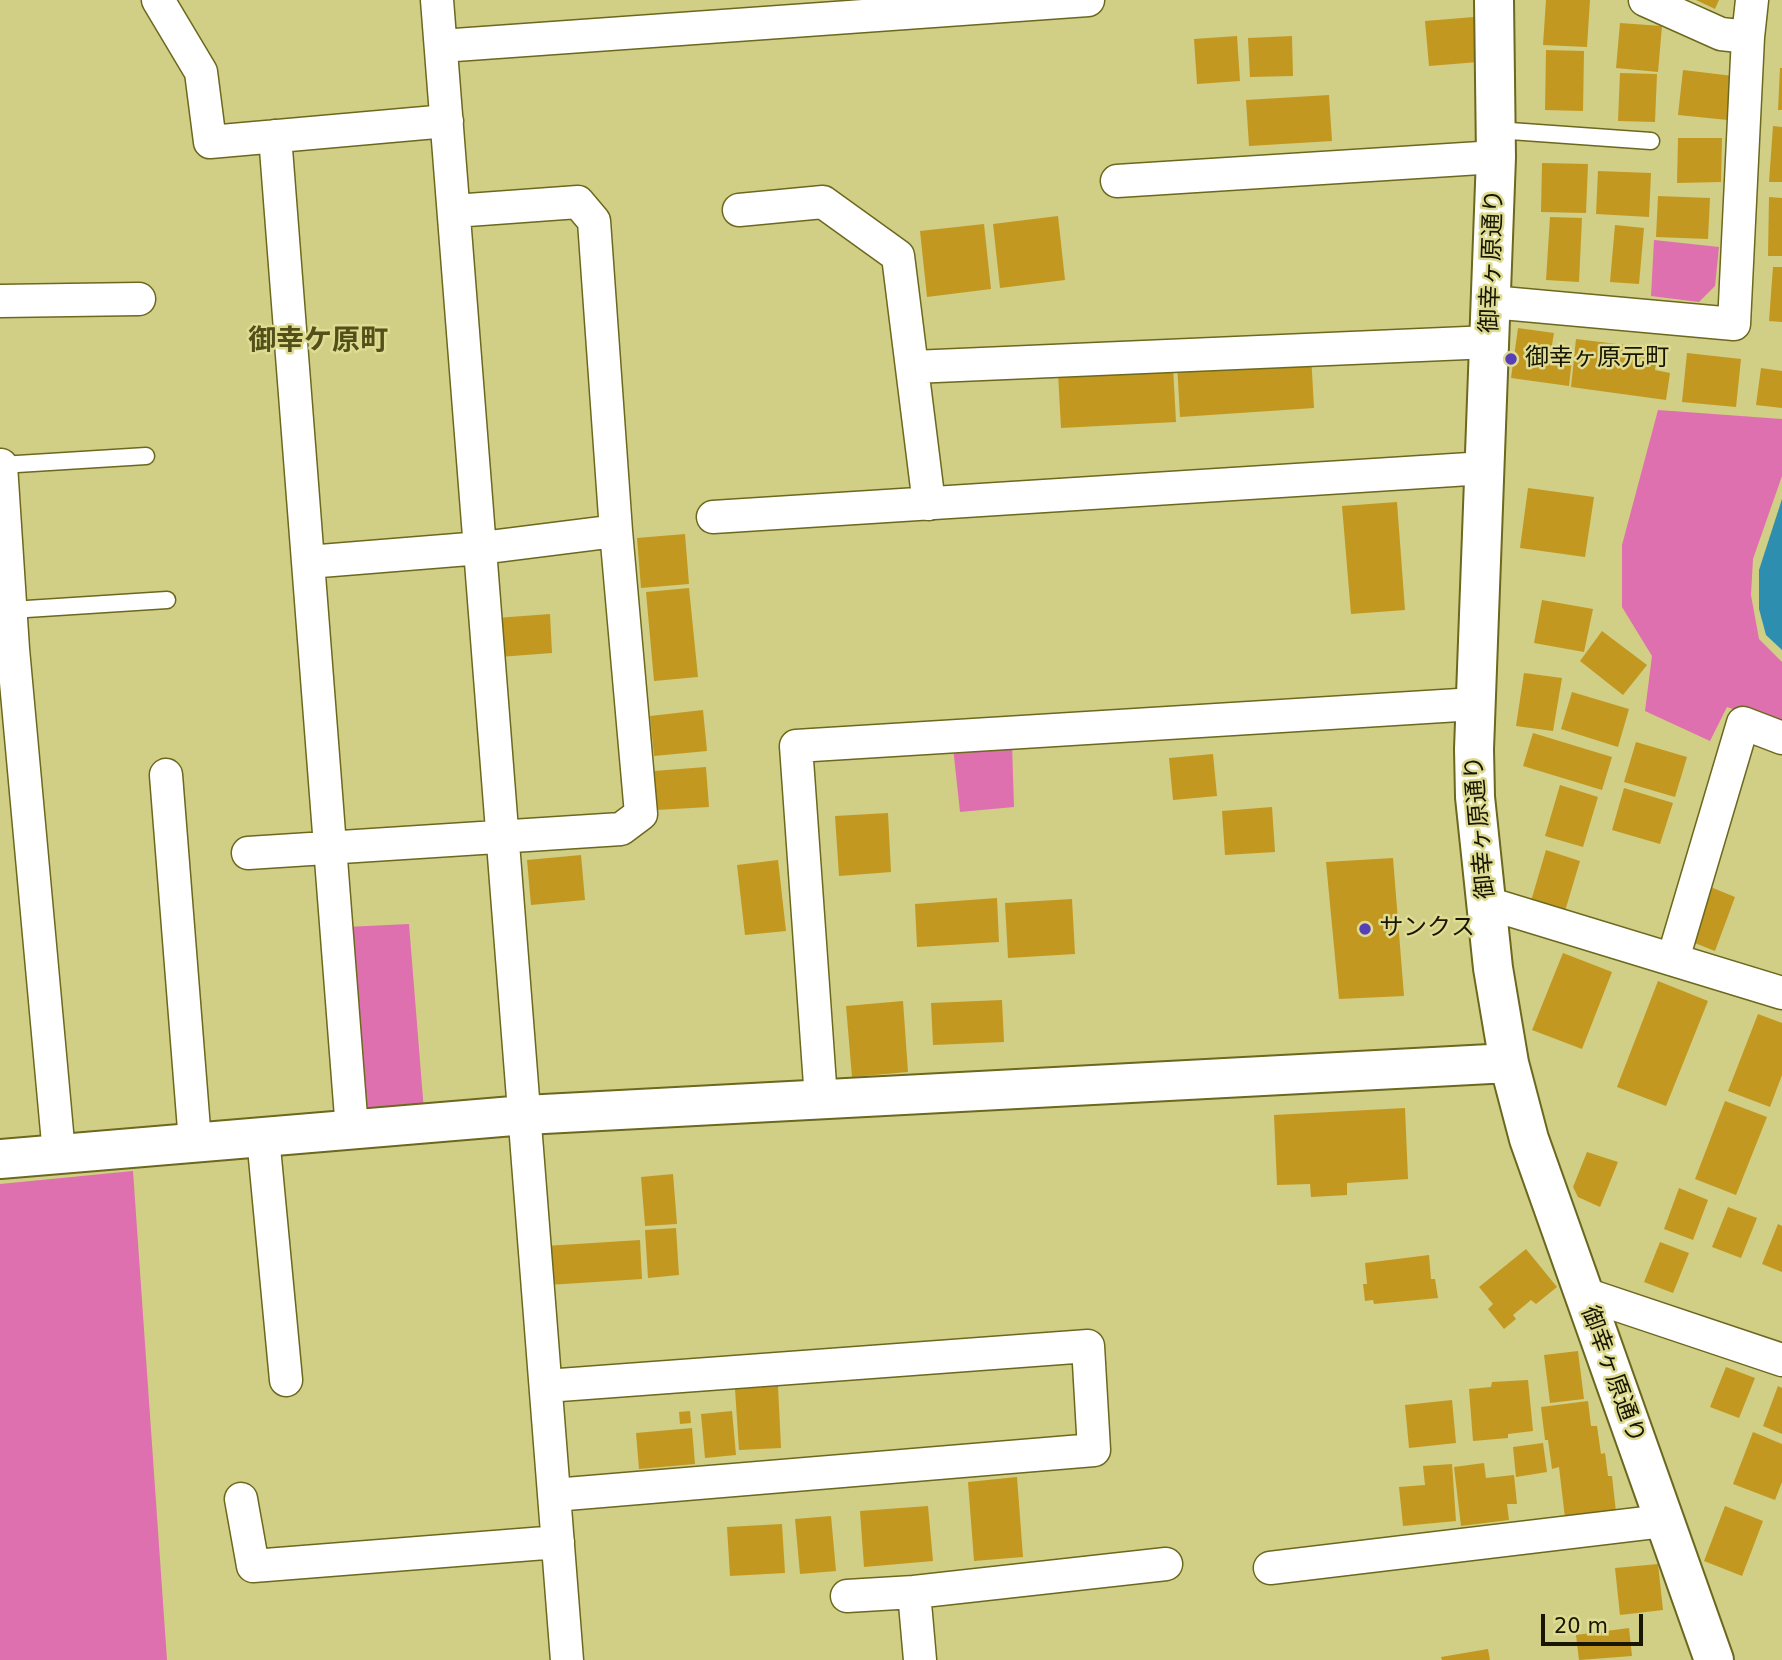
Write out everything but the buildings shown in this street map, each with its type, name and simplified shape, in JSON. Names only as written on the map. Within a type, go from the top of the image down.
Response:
[{"type":"street","points":[[158,0],[201,72],[210,142],[447,121]]},
{"type":"street","points":[[437,0],[567,1660]]},
{"type":"street","points":[[441,46],[1088,0]]},
{"type":"street","name":"御幸ヶ原通り","points":[[1494,0],[1496,144],[1475,704],[1475,797],[1493,968],[1509,1063],[1530,1139],[1582,1293],[1714,1660]]},
{"type":"street","points":[[1645,0],[1721,34],[1748,37]]},
{"type":"street","points":[[1491,302],[1734,324],[1752,0]]},
{"type":"street","points":[[275,136],[352,1130]]},
{"type":"street","points":[[1117,181],[1496,144]]},
{"type":"street","points":[[248,853],[621,830],[641,814],[616,531],[594,221],[578,202],[454,211]]},
{"type":"street","points":[[739,210],[823,202],[898,256],[929,503]]},
{"type":"street","points":[[0,301],[139,299]]},
{"type":"street","points":[[913,367],[1490,342]]},
{"type":"street","points":[[1,465],[11,610],[7,649],[60,1154]]},
{"type":"street","points":[[713,517],[1485,468]]},
{"type":"street","points":[[308,562],[481,548],[616,531]]},
{"type":"street","points":[[821,1099],[796,746],[1475,704]]},
{"type":"street","points":[[1673,959],[1743,723],[1782,738]]},
{"type":"street","points":[[166,775],[195,1142]]},
{"type":"street","points":[[1487,903],[1782,993]]},
{"type":"street","points":[[0,1158],[525,1115],[1509,1063]]},
{"type":"street","points":[[263,1137],[286,1380]]},
{"type":"street","points":[[1582,1293],[1782,1360]]},
{"type":"street","points":[[546,1387],[1088,1346],[1094,1450],[554,1495]]},
{"type":"street","points":[[241,1499],[253,1566],[558,1542]]},
{"type":"street","points":[[1270,1568],[1663,1521]]},
{"type":"street","points":[[847,1596],[914,1592],[1166,1564]]},
{"type":"street","points":[[914,1592],[920,1660]]},
{"type":"lane","points":[[1496,144],[1651,141]]},
{"type":"lane","points":[[1,465],[146,456]]},
{"type":"lane","points":[[11,610],[167,600]]},
{"type":"shaded area","points":[[1654,240],[1719,247],[1715,286],[1699,302],[1651,296]]},
{"type":"shaded area","points":[[1658,410],[1782,419],[1782,476],[1753,559],[1751,595],[1759,639],[1782,662],[1782,726],[1727,707],[1710,741],[1645,711],[1652,656],[1622,607],[1622,545]]},
{"type":"shaded area","points":[[1012,744],[1014,807],[960,812],[953,747]]},
{"type":"shaded area","points":[[409,924],[424,1111],[357,1114],[346,927]]},
{"type":"shaded area","points":[[133,1171],[167,1660],[0,1660],[0,1184]]},
{"type":"water","points":[[1782,499],[1782,650],[1766,635],[1759,609],[1759,570]]},
{"type":"place","name":"御幸ヶ原元町","points":[[1511,359]]},
{"type":"place","name":"サンクス","points":[[1365,929]]},
{"type":"district","name":"御幸ケ原町","points":[[318,342]]}]
